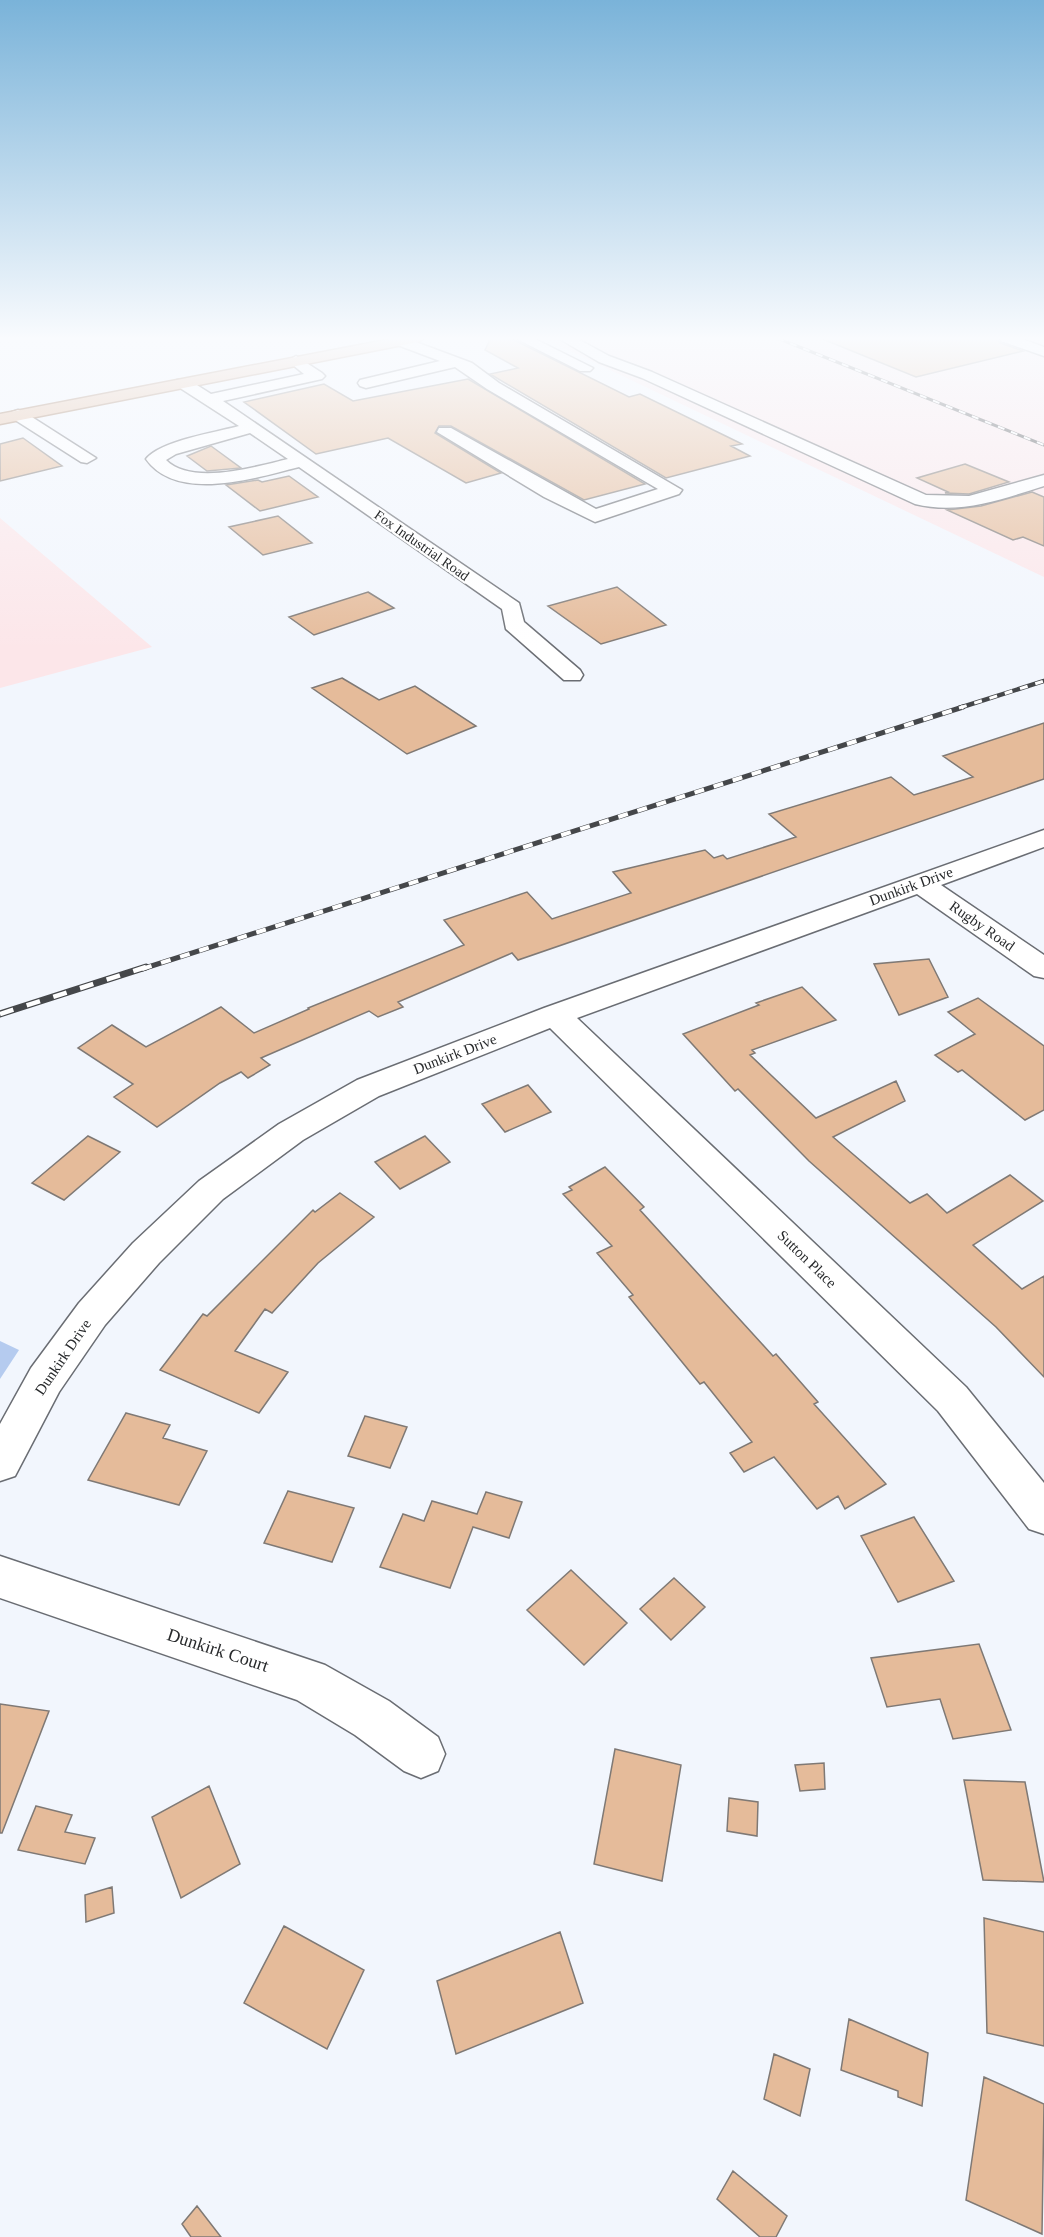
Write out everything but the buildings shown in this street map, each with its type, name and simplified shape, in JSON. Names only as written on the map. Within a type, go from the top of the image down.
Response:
[{"type":"street","points":[[61,442],[87,459]]},
{"type":"street","points":[[197,442],[170,450],[155,459],[160,468],[174,475],[193,478],[250,473],[302,460]]},
{"type":"street","name":"Fox Industrial Road","points":[[276,442],[512,607],[514,624],[572,675]]},
{"type":"street","points":[[463,442],[550,493],[596,516],[673,489],[588,442]]},
{"type":"street","points":[[795,442],[922,500],[941,504],[971,502],[1044,480]]},
{"type":"street","name":"Dunkirk Drive","points":[[0,1463],[45,1380],[92,1314],[146,1253],[211,1190],[291,1132],[368,1088],[555,1016],[1044,838]]},
{"type":"street","name":"Rugby Road","points":[[920,883],[1044,969]]},
{"type":"street","name":"Sutton Place","points":[[555,1016],[952,1399],[1044,1515]]},
{"type":"street","name":"Dunkirk Court","points":[[0,1577],[309,1681],[372,1718],[421,1754]]},
{"type":"shaded area","points":[[762,442],[1044,442],[1044,577]]},
{"type":"shaded area","points":[[0,518],[152,647],[0,688]]},
{"type":"shaded area","points":[[0,1341],[19,1350],[0,1379]]},
{"type":"railway","points":[[1037,442],[1044,445]]},
{"type":"railway","points":[[959,708],[1044,681]]},
{"type":"railway","points":[[142,969],[963,707]]},
{"type":"railway","points":[[0,1014],[146,967]]}]
